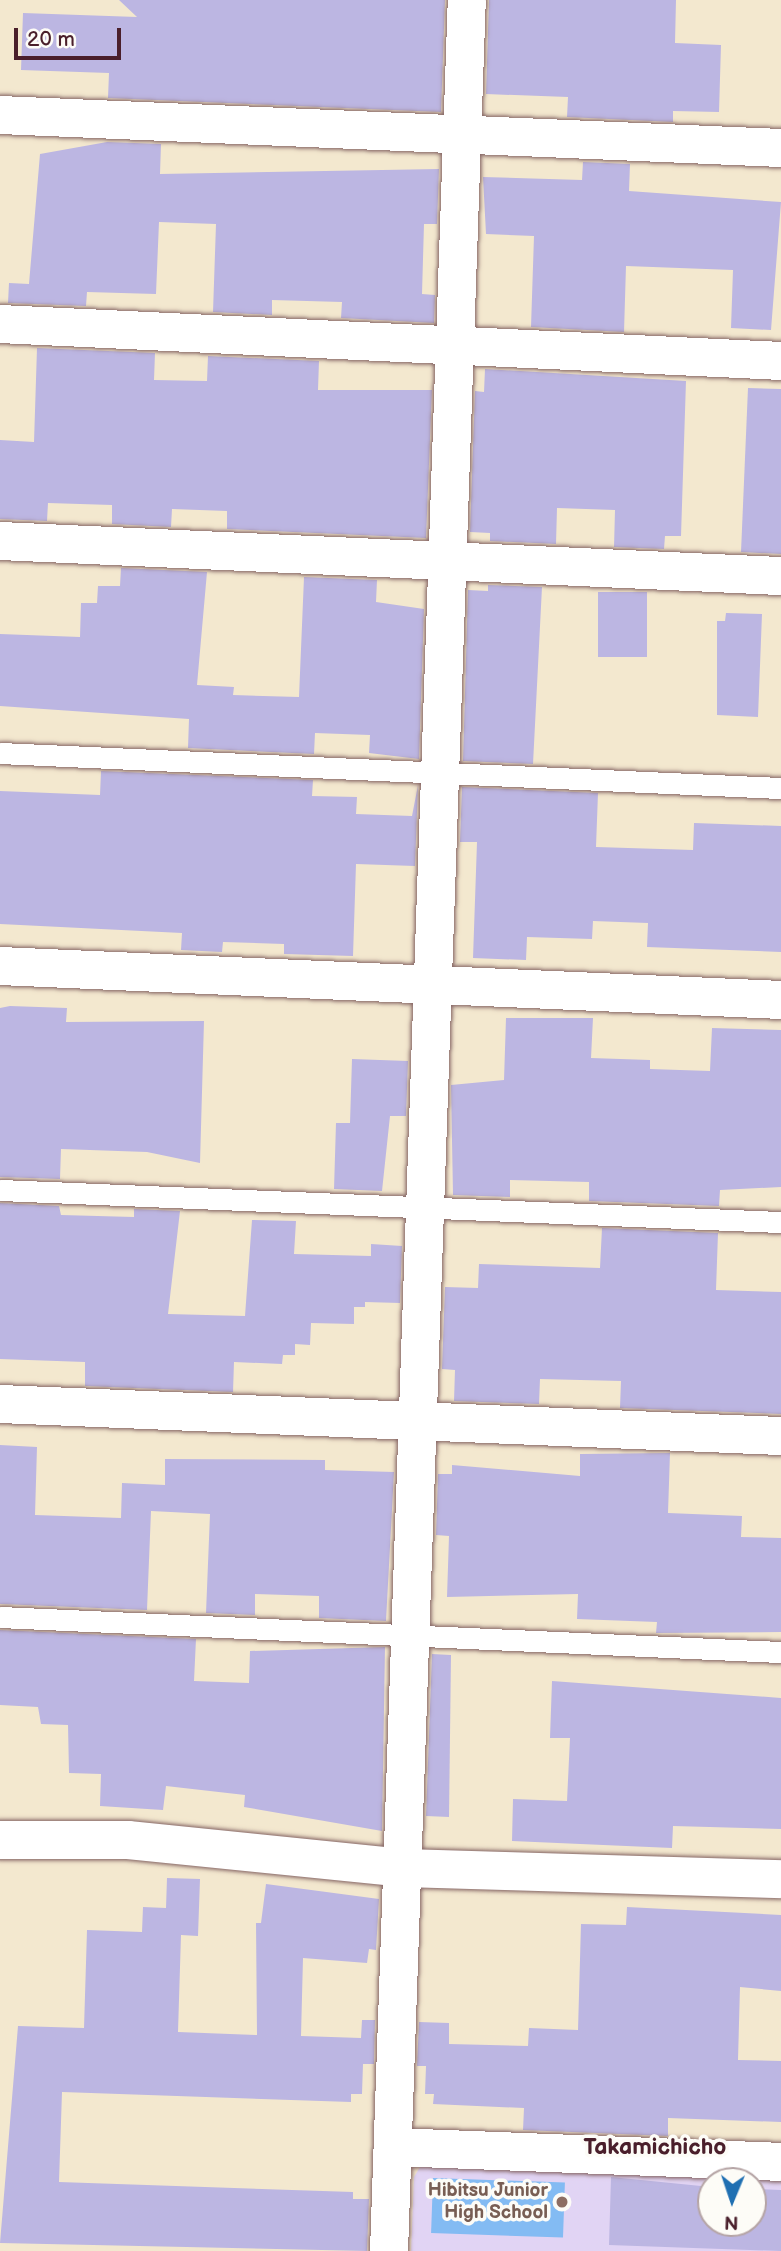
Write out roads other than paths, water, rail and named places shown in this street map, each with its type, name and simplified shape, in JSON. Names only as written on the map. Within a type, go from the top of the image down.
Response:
[{"type":"street","points":[[389,2251],[406,1868],[467,0]]},
{"type":"street","points":[[0,116],[781,148]]},
{"type":"street","points":[[0,324],[781,361]]},
{"type":"street","points":[[0,541],[450,559],[781,576]]},
{"type":"street","points":[[0,966],[781,1000]]},
{"type":"street","points":[[0,1404],[781,1436]]},
{"type":"street","points":[[0,1840],[128,1840],[406,1868],[781,1880]]},
{"type":"street","points":[[393,2147],[781,2162]]},
{"type":"lane","points":[[0,752],[781,788]]},
{"type":"lane","points":[[0,1190],[781,1222]]},
{"type":"lane","points":[[0,1617],[781,1652]]},
{"type":"water","points":[[433,2178],[565,2183],[563,2238],[431,2233]]},
{"type":"place","name":"Hibitsu Junior High School","points":[[562,2202]]},
{"type":"district","name":"Takamichicho","points":[[655,2147]]}]
